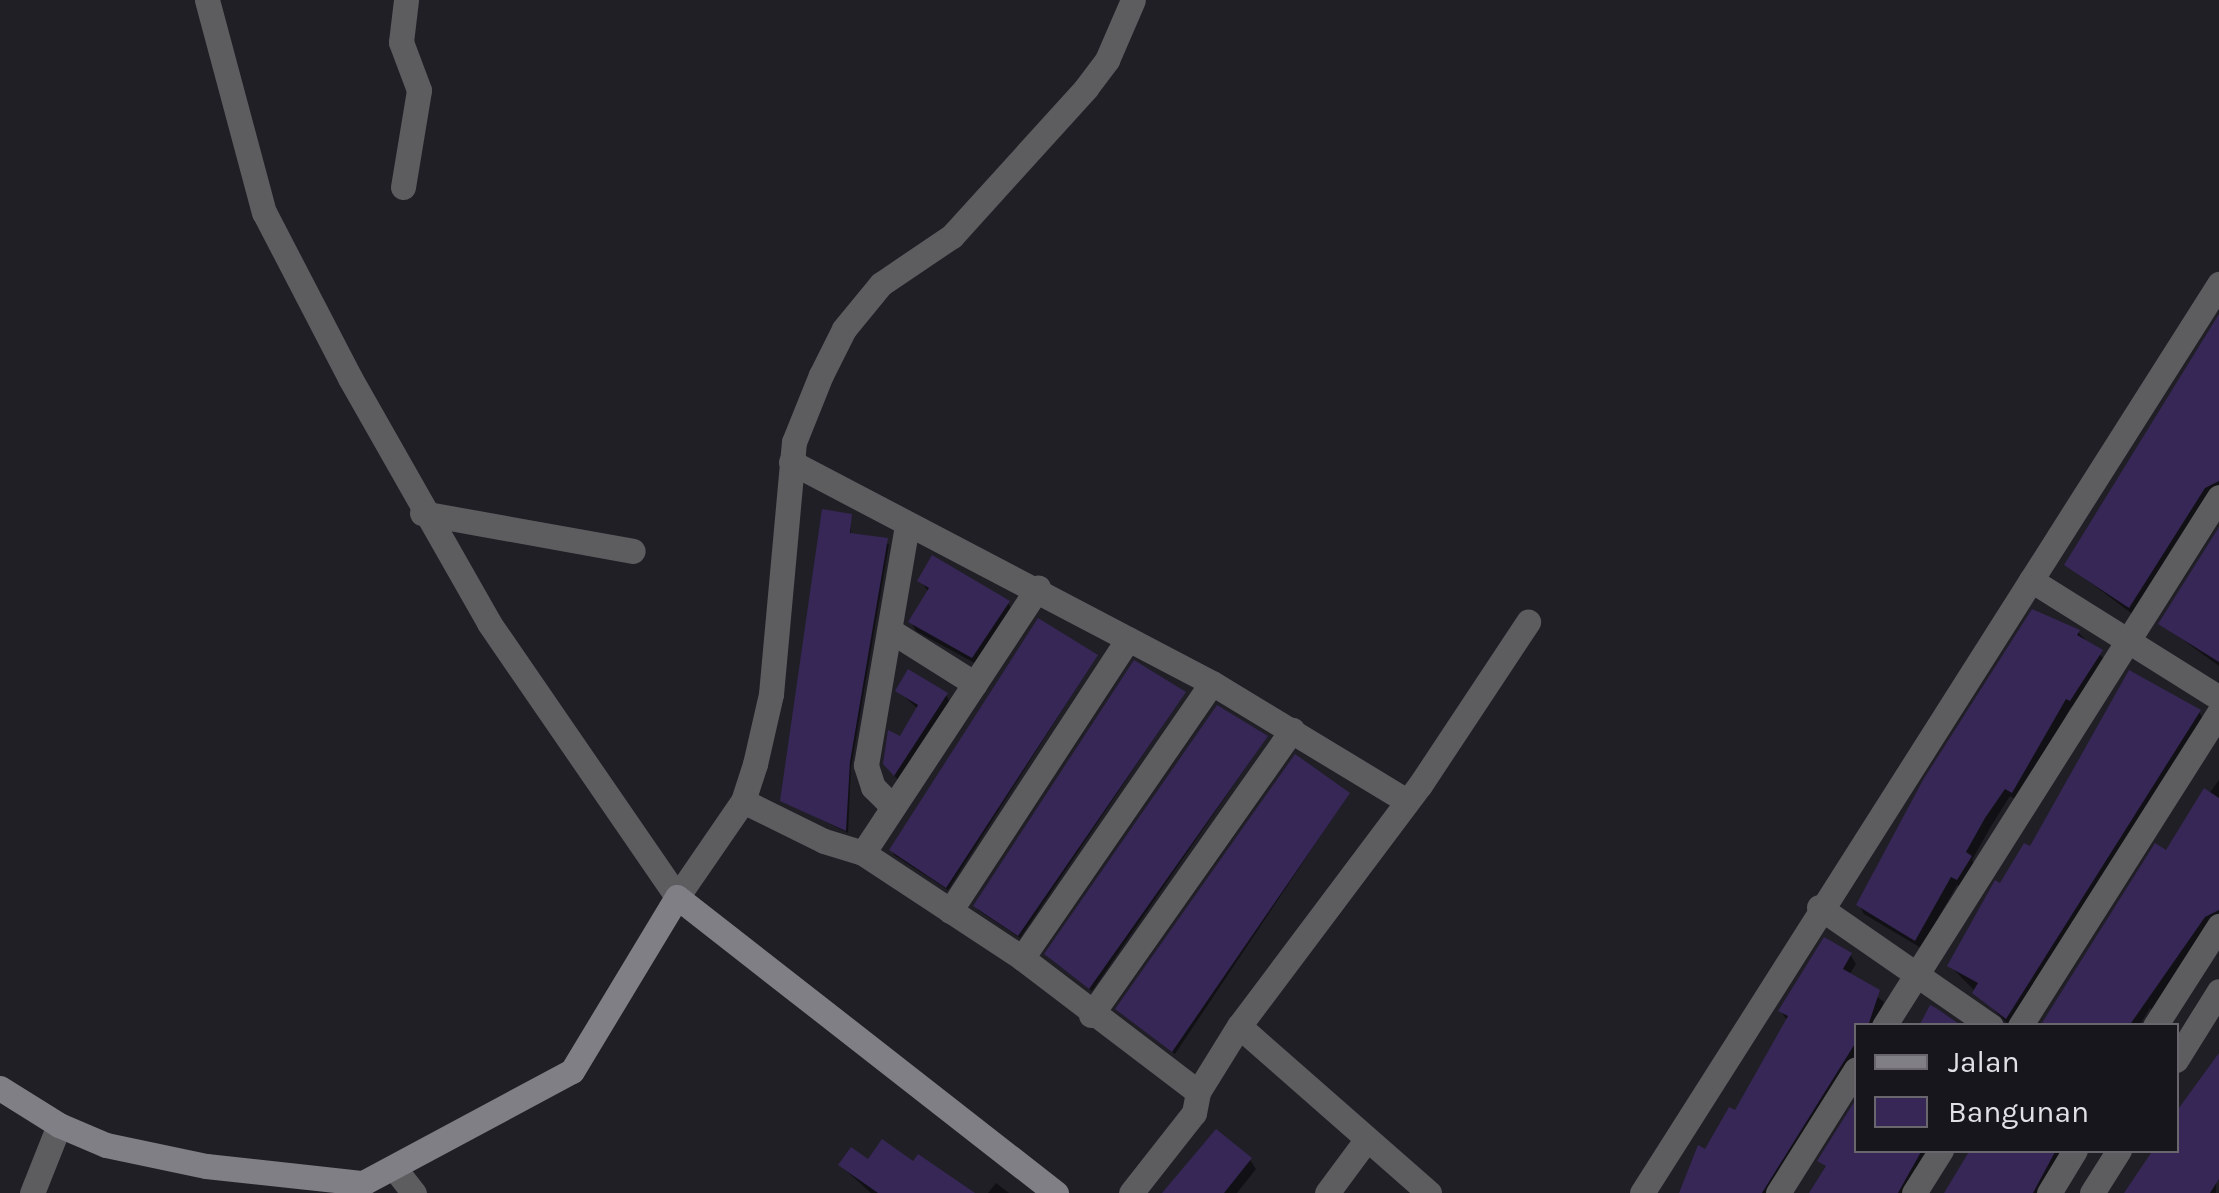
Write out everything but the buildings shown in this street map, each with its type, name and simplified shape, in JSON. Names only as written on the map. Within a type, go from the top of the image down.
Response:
[{"type":"street","points":[[207,0],[264,212],[422,513],[516,664],[677,897],[1056,1193]]},
{"type":"street","points":[[404,187],[419,90],[401,42],[406,0]]},
{"type":"street","points":[[0,1088],[54,1137],[206,1166],[341,1186],[395,1169],[572,1071],[677,897],[743,801],[771,694],[791,462],[802,418],[844,330],[881,284],[952,236],[1086,88],[1108,60],[1132,0]]},
{"type":"street","points":[[1642,1193],[1819,907],[2219,284]]},
{"type":"street","points":[[791,462],[1038,588],[1212,683],[1405,800]]},
{"type":"street","points":[[1886,1023],[2219,497]]},
{"type":"street","points":[[422,513],[633,551]]},
{"type":"street","points":[[893,807],[873,787],[866,765],[907,524]]},
{"type":"street","points":[[2031,580],[2219,698]]},
{"type":"street","points":[[863,852],[1038,588]]},
{"type":"street","points":[[1131,1193],[1194,1114],[1198,1092],[1240,1026],[1405,800],[1528,622]]},
{"type":"street","points":[[891,631],[975,684]]},
{"type":"street","points":[[950,911],[1128,639]]},
{"type":"street","points":[[1022,958],[1212,683]]},
{"type":"street","points":[[2022,1023],[2219,712]]},
{"type":"street","points":[[1091,1015],[1292,730]]},
{"type":"street","points":[[743,801],[824,841],[863,852],[1022,958],[1091,1015],[1198,1092]]},
{"type":"street","points":[[1819,907],[1987,1023]]},
{"type":"street","points":[[2157,1023],[2219,926]]},
{"type":"street","points":[[2179,1055],[2219,991]]},
{"type":"street","points":[[1240,1026],[1429,1193]]},
{"type":"street","points":[[1778,1193],[1854,1072]]},
{"type":"street","points":[[32,1193],[54,1137]]},
{"type":"street","points":[[1327,1193],[1367,1139]]},
{"type":"street","points":[[1914,1193],[1938,1153]]},
{"type":"street","points":[[2049,1193],[2073,1153]]},
{"type":"street","points":[[2092,1193],[2118,1153]]},
{"type":"street","points":[[395,1169],[414,1193]]}]
